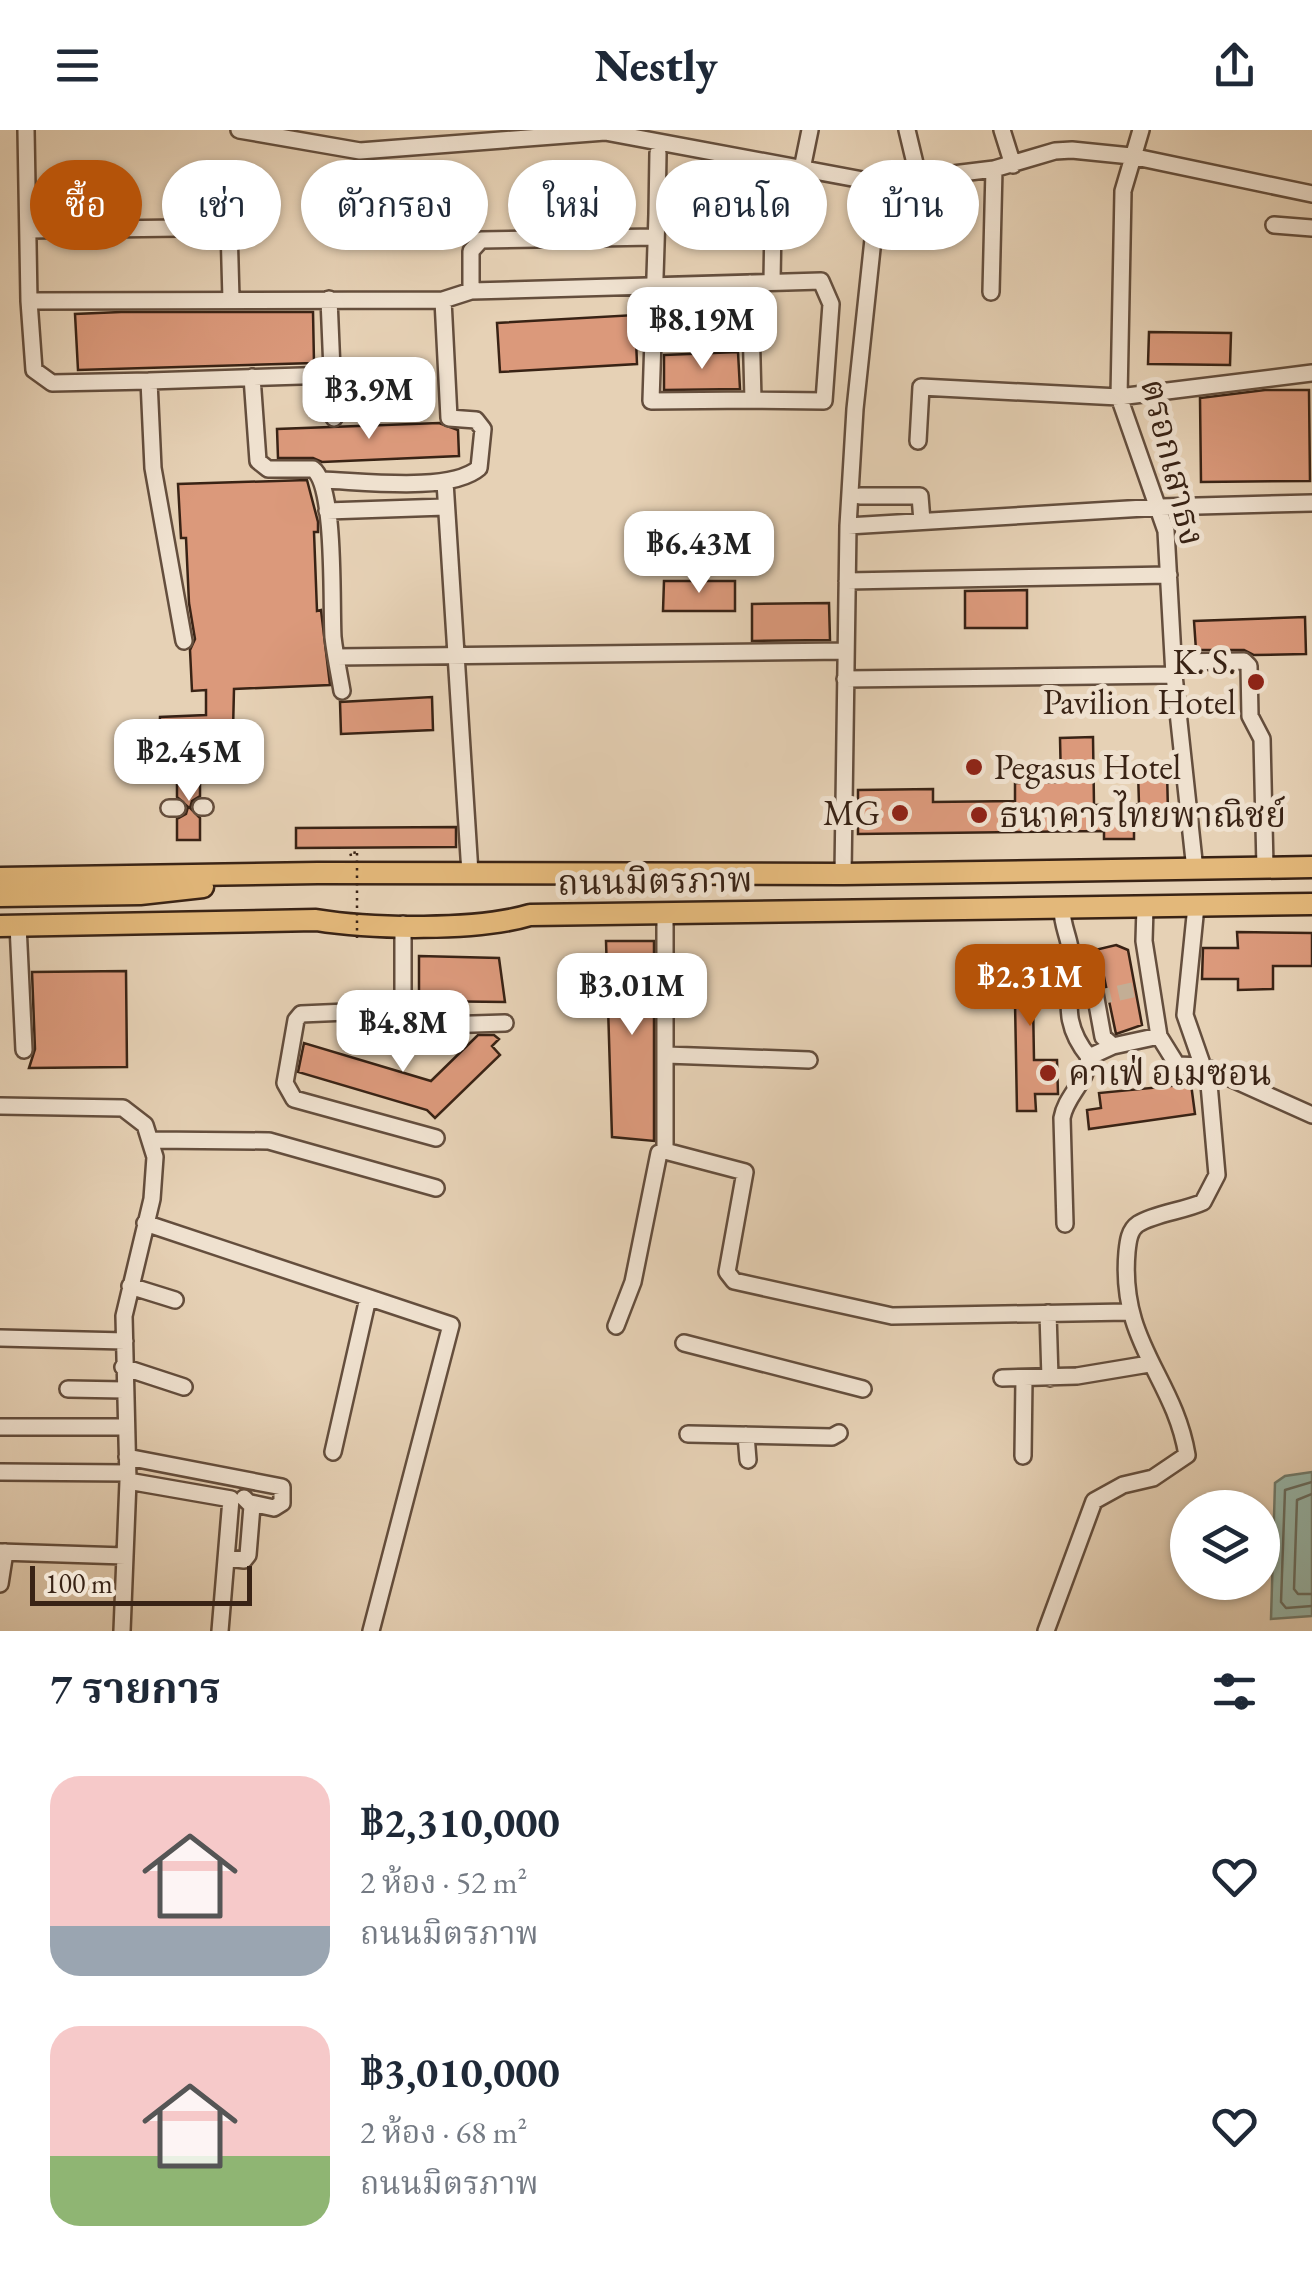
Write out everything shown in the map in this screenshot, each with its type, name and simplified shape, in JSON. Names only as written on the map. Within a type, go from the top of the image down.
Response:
[{"type":"highway","name":"ถนนมิตรภาพ","points":[[0,878],[318,873],[843,874],[1312,866]]},
{"type":"highway","points":[[1196,870],[1196,906]]},
{"type":"highway","points":[[0,896],[140,894],[318,873]]},
{"type":"highway","name":"ถนนมิตรภาพ","points":[[9,926],[316,920],[346,925],[505,922],[530,915],[1312,904]]},
{"type":"street","points":[[26,130],[32,361],[34,370],[44,380],[332,375]]},
{"type":"street","points":[[239,130],[349,150],[606,131],[756,160]]},
{"type":"street","points":[[348,130],[349,150]]},
{"type":"street","points":[[804,160],[810,130]]},
{"type":"street","points":[[906,130],[913,160]]},
{"type":"street","points":[[1002,130],[1013,165]]},
{"type":"street","name":"ตรอกเสาธง","points":[[1141,130],[1131,156],[1120,228],[1119,398],[1161,507],[1196,870]]},
{"type":"street","points":[[979,171],[1054,152],[1131,156],[1312,194]]},
{"type":"street","points":[[658,154],[658,160]]},
{"type":"street","points":[[991,292],[994,169]]},
{"type":"street","points":[[1274,225],[1312,228]]},
{"type":"street","points":[[29,230],[162,228]]},
{"type":"street","points":[[28,301],[443,300],[471,292],[653,288],[822,281],[831,304],[824,401],[651,401],[653,288],[656,237],[481,240],[471,251],[471,292]]},
{"type":"street","points":[[230,250],[232,299]]},
{"type":"street","points":[[772,250],[772,281]]},
{"type":"street","points":[[843,874],[848,526],[854,408],[871,250]]},
{"type":"street","points":[[750,283],[754,400]]},
{"type":"street","points":[[330,299],[334,418]]},
{"type":"street","points":[[322,480],[445,482],[466,478],[479,468],[484,429],[476,420],[449,418],[443,300]]},
{"type":"street","points":[[918,440],[921,387],[1119,398],[1312,373]]},
{"type":"street","points":[[252,377],[258,461],[268,469],[312,469],[322,480],[342,691]]},
{"type":"street","points":[[148,381],[153,468],[184,641]]},
{"type":"street","points":[[445,482],[470,873]]},
{"type":"street","points":[[860,496],[920,496],[922,521]]},
{"type":"street","points":[[848,526],[1312,502]]},
{"type":"street","points":[[327,511],[445,507]]},
{"type":"street","points":[[846,581],[1169,575]]},
{"type":"street","points":[[336,656],[845,651]]},
{"type":"street","points":[[845,679],[1174,669],[1244,662],[1249,666],[1250,716],[1262,739],[1265,867]]},
{"type":"street","points":[[1046,1631],[1094,1501],[1122,1486],[1153,1478],[1187,1455],[1182,1427],[1149,1364],[1128,1312],[1127,1261],[1131,1232],[1139,1223],[1204,1202],[1216,1175],[1209,1084],[1185,1015],[1196,906]]},
{"type":"street","points":[[1145,907],[1144,988],[1159,1036],[1177,1065],[1203,1066],[1312,1115]]},
{"type":"street","points":[[1062,909],[1072,1037],[1089,1058],[1088,1072],[1064,1108],[1062,1118],[1065,1224]]},
{"type":"street","points":[[665,913],[665,1151]]},
{"type":"street","points":[[403,924],[403,1025]]},
{"type":"street","points":[[9,926],[24,1050]]},
{"type":"street","points":[[1069,961],[1089,960],[1103,1037],[1112,1046]]},
{"type":"street","points":[[436,1138],[294,1098],[285,1089],[293,1028],[301,1014],[370,1011],[403,1025],[504,1022]]},
{"type":"street","points":[[1089,1058],[1112,1046],[1159,1036]]},
{"type":"street","points":[[666,1055],[808,1060]]},
{"type":"street","points":[[0,1106],[123,1108],[145,1125],[150,1140],[154,1167],[124,1316],[127,1470],[122,1631]]},
{"type":"street","points":[[150,1140],[268,1141],[436,1188]]},
{"type":"street","points":[[616,1326],[633,1282],[658,1153],[665,1151],[745,1172],[729,1278],[892,1316],[1128,1312]]},
{"type":"street","points":[[145,1222],[447,1322],[452,1329],[371,1631]]},
{"type":"street","points":[[130,1286],[175,1300]]},
{"type":"street","points":[[333,1452],[368,1298]]},
{"type":"street","points":[[1048,1313],[1050,1378]]},
{"type":"street","points":[[0,1338],[125,1342]]},
{"type":"street","points":[[684,1343],[863,1389]]},
{"type":"street","points":[[1002,1378],[1050,1378],[1149,1364]]},
{"type":"street","points":[[124,1367],[184,1387]]},
{"type":"street","points":[[1024,1378],[1024,1456]]},
{"type":"street","points":[[68,1389],[124,1390]]},
{"type":"street","points":[[0,1427],[126,1426]]},
{"type":"street","points":[[688,1434],[832,1437],[839,1433]]},
{"type":"street","points":[[746,1435],[748,1460]]},
{"type":"street","points":[[0,1472],[127,1470],[171,1465],[282,1487],[282,1503],[274,1508],[225,1495],[168,1487],[127,1470]]},
{"type":"street","points":[[168,1487],[171,1465]]},
{"type":"street","points":[[220,1631],[232,1514],[231,1499],[225,1495]]},
{"type":"street","points":[[227,1558],[244,1560],[248,1555],[251,1503]]},
{"type":"street","points":[[0,1584],[3,1552],[125,1556]]},
{"type":"path","points":[[350,856],[350,852],[357,854],[357,938]]},
{"type":"water","points":[[1312,1472],[1312,1616],[1271,1619],[1272,1600],[1280,1600],[1280,1490],[1275,1490],[1275,1483],[1285,1476]]},
{"type":"building","points":[[313,312],[314,363],[78,370],[75,314]]},
{"type":"building","points":[[635,315],[637,364],[500,372],[497,323]]},
{"type":"building","points":[[1149,332],[1231,333],[1230,365],[1148,364]]},
{"type":"building","points":[[738,352],[740,389],[664,390],[664,355]]},
{"type":"building","points":[[1265,390],[1309,390],[1310,481],[1201,482],[1200,398]]},
{"type":"building","points":[[439,423],[458,430],[459,456],[322,462],[313,458],[278,458],[277,429]]},
{"type":"building","points":[[307,480],[318,522],[318,532],[314,532],[317,611],[321,610],[330,685],[234,689],[232,772],[216,772],[217,731],[179,728],[179,736],[159,736],[160,717],[206,715],[206,690],[192,691],[190,650],[195,639],[178,484]]},
{"type":"building","points":[[664,581],[735,581],[735,611],[663,611]]},
{"type":"building","points":[[1027,590],[1027,628],[965,628],[965,591]]},
{"type":"building","points":[[829,603],[830,640],[752,641],[752,604]]},
{"type":"building","points":[[1305,617],[1306,654],[1196,650],[1194,621]]},
{"type":"building","points":[[432,697],[433,730],[341,734],[340,702]]},
{"type":"building","points":[[1093,737],[1094,805],[1139,804],[1138,772],[1167,771],[1172,824],[1134,824],[1134,839],[1104,839],[1104,831],[858,834],[858,790],[933,789],[933,802],[1015,801],[1015,783],[1061,782],[1060,738]]},
{"type":"building","points":[[177,770],[200,770],[200,796],[190,808],[200,818],[200,840],[177,840],[177,819],[186,814],[188,807],[177,797]]},
{"type":"building","points":[[456,827],[456,847],[296,848],[296,828]]},
{"type":"building","points":[[1237,932],[1312,933],[1312,966],[1273,966],[1273,989],[1238,990],[1238,979],[1202,979],[1203,948],[1238,948]]},
{"type":"building","points":[[606,941],[654,941],[654,1141],[612,1137]]},
{"type":"building","points":[[1116,945],[1128,950],[1142,1025],[1116,1034],[1095,950]]},
{"type":"building","points":[[1044,946],[1045,1001],[1033,1001],[1034,1060],[1057,1060],[1058,1094],[1035,1094],[1036,1111],[1017,1111],[1014,947]]},
{"type":"building","points":[[419,956],[499,958],[505,1002],[419,1001]]},
{"type":"building","points":[[126,971],[127,1067],[29,1068],[35,1049],[32,972]]},
{"type":"building","points":[[478,1035],[499,1039],[492,1046],[500,1055],[435,1118],[427,1110],[298,1072],[304,1043],[431,1081]]},
{"type":"building","points":[[1191,1084],[1195,1114],[1089,1129],[1087,1110],[1101,1108],[1099,1093]]},
{"type":"tunnel","points":[[1096,998],[1137,989]]},
{"type":"place","name":"K. S. Pavilion Hotel","points":[[1256,682]]},
{"type":"place","name":"Pegasus Hotel","points":[[974,767]]},
{"type":"place","name":"MG","points":[[900,813]]},
{"type":"place","name":"ธนาคารไทยพาณิชย์","points":[[979,815]]},
{"type":"place","name":"คาเฟ่ อเมซอน","points":[[1048,1073]]}]
